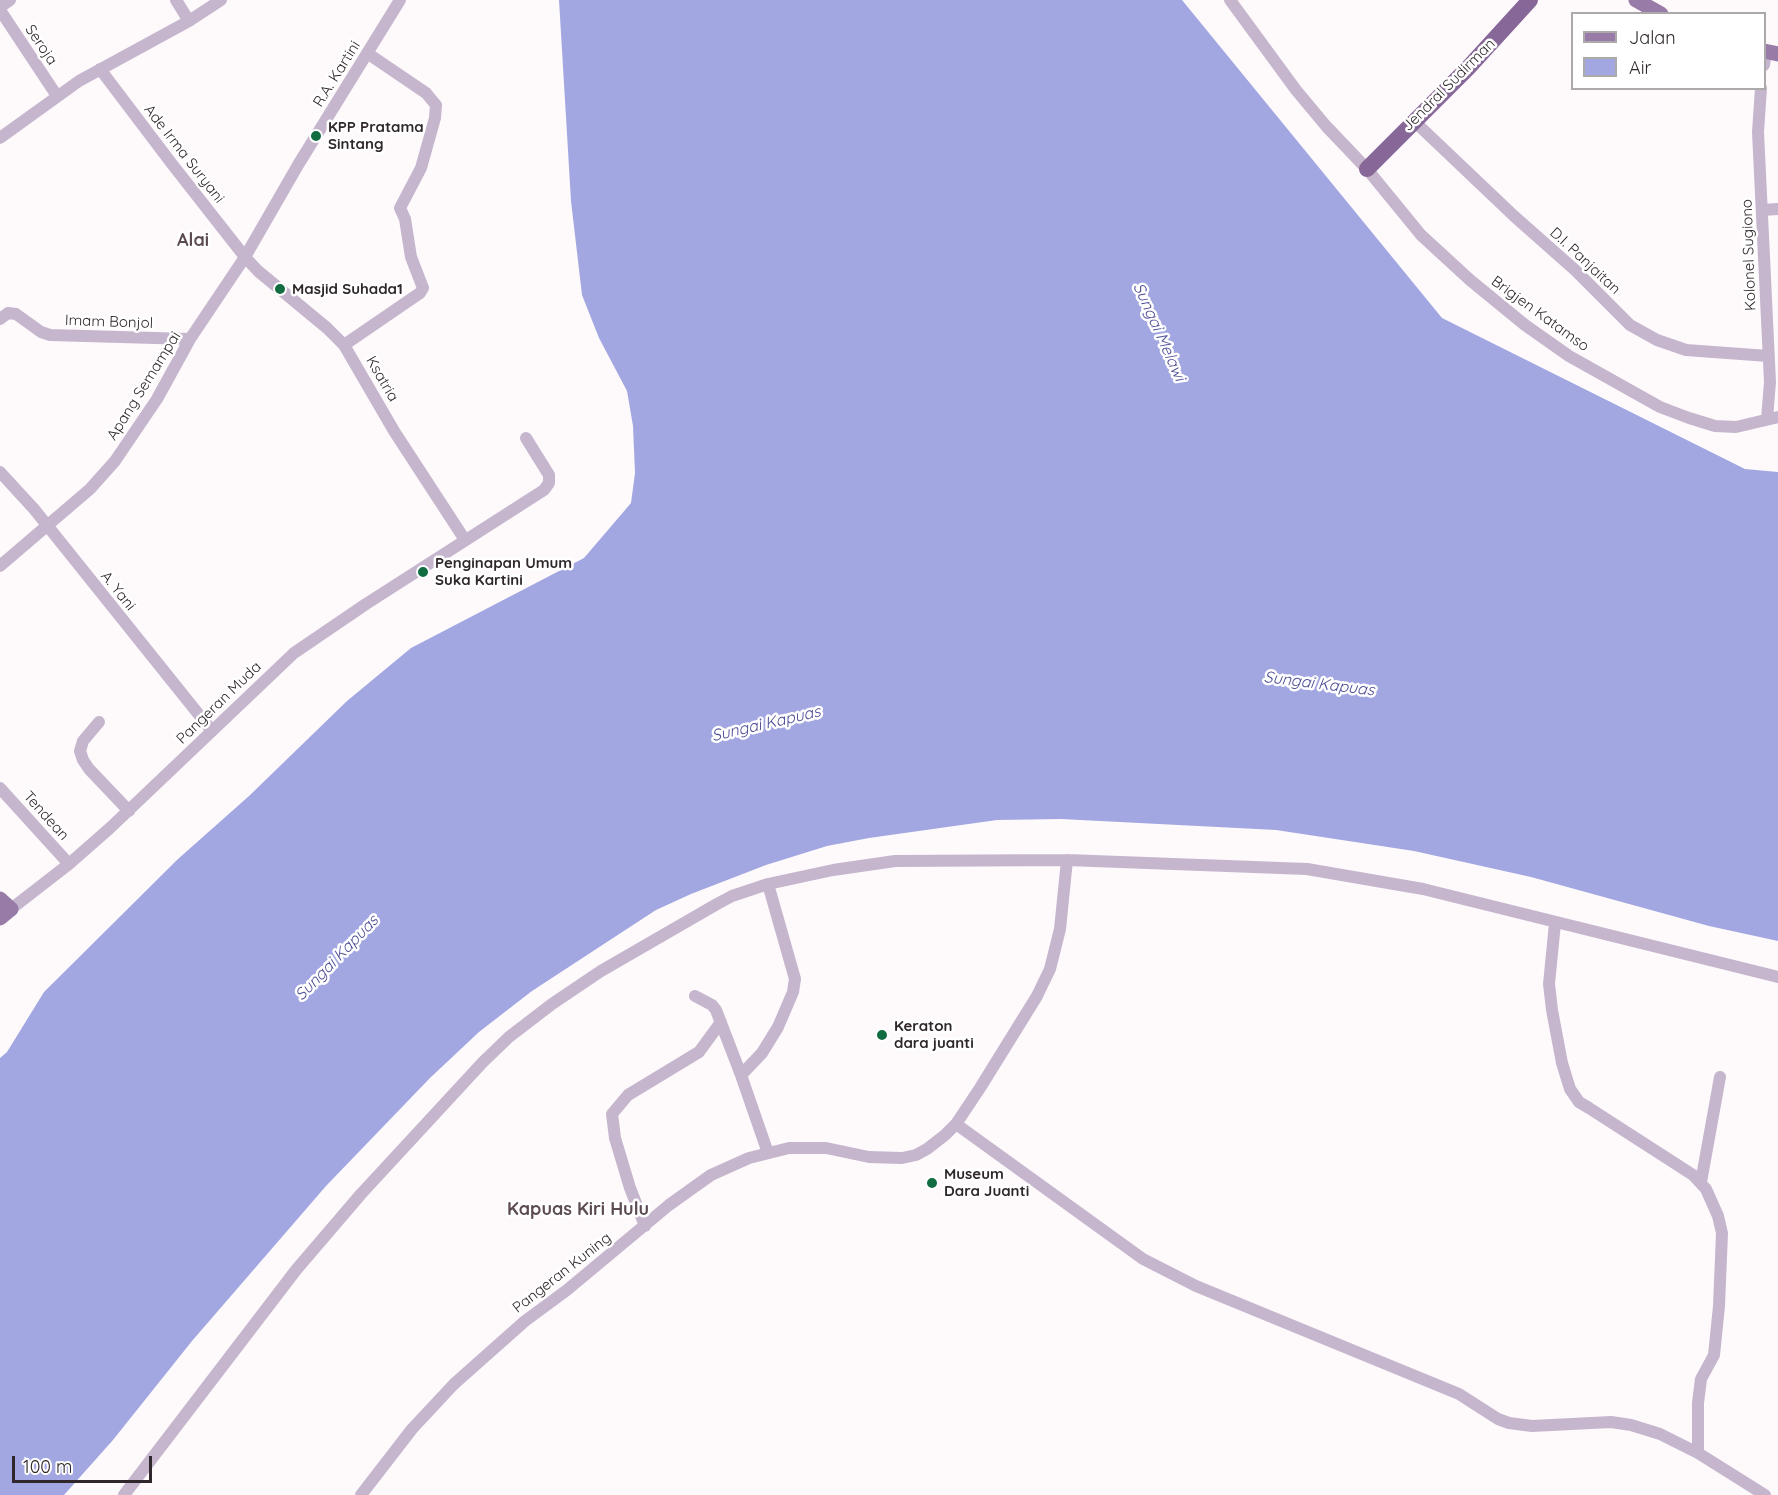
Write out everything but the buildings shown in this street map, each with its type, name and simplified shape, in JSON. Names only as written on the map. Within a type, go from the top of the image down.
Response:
[{"type":"highway","name":"Jendral Sudirman","points":[[1367,170],[1490,46],[1530,0]]},
{"type":"main road","points":[[1636,0],[1657,12]]},
{"type":"street","points":[[0,9],[10,0]]},
{"type":"street","points":[[176,0],[189,21]]},
{"type":"street","points":[[0,138],[57,96],[100,69],[189,21],[222,0]]},
{"type":"street","name":"R.A. Kartini","points":[[245,257],[298,165],[400,0]]},
{"type":"street","name":"Brigjen Katamso","points":[[1230,0],[1296,90],[1421,235],[1496,303],[1569,356],[1660,407],[1715,426],[1736,427],[1773,418]]},
{"type":"street","name":"Seroja","points":[[0,9],[57,96]]},
{"type":"street","points":[[344,345],[420,293],[423,288],[411,257],[405,219],[400,208],[421,168],[435,118],[436,105],[426,93],[368,52]]},
{"type":"street","name":"Ade Irma Suryani","points":[[100,69],[245,257]]},
{"type":"street","name":"Kolonel Sugiono","points":[[1761,90],[1758,132],[1773,418]]},
{"type":"street","name":"D.I. Panjaitan","points":[[1414,121],[1514,216],[1575,270],[1629,325],[1657,340],[1686,350],[1768,356]]},
{"type":"street","points":[[1762,210],[1778,209]]},
{"type":"street","name":"Apang Semampai","points":[[0,566],[90,489],[115,461],[157,399],[190,339],[245,257]]},
{"type":"street","name":"Ksatria","points":[[245,257],[258,271],[319,321],[344,345],[394,430],[465,540]]},
{"type":"street","name":"Imam Bonjol","points":[[0,319],[8,313],[16,314],[50,336],[190,339]]},
{"type":"street","name":"Pangeran Muda","points":[[4,909],[69,864],[129,811],[294,653],[465,540],[537,496],[549,483],[549,475],[526,438]]},
{"type":"street","name":"A. Yani","points":[[0,472],[34,509],[212,731]]},
{"type":"street","points":[[99,722],[83,741],[80,751],[89,769],[129,811]]},
{"type":"street","name":"Tendean","points":[[0,788],[69,864]]},
{"type":"street","points":[[124,1495],[296,1270],[368,1187],[483,1062],[509,1037],[601,971],[732,896],[768,884],[833,870],[895,861],[1067,860],[1307,869],[1445,894],[1778,977]]},
{"type":"street","name":"Pangeran Kuning","points":[[361,1495],[412,1429],[454,1384],[525,1321],[567,1290],[686,1192],[711,1175],[732,1165],[789,1148],[826,1148],[869,1157],[902,1158],[916,1155],[927,1149],[956,1124],[1037,996],[1050,969],[1064,905],[1067,860]]},
{"type":"street","points":[[741,1075],[762,1053],[778,1027],[795,984],[768,884]]},
{"type":"street","points":[[1555,923],[1549,984],[1562,1063],[1570,1089],[1579,1102],[1680,1166],[1701,1182],[1714,1206],[1722,1233],[1714,1355],[1701,1378],[1698,1403],[1698,1453]]},
{"type":"street","points":[[695,996],[712,1005],[721,1023],[768,1153]]},
{"type":"street","points":[[645,1226],[630,1188],[615,1138],[612,1114],[628,1095],[699,1052],[721,1023]]},
{"type":"street","points":[[1701,1182],[1720,1077]]},
{"type":"street","points":[[956,1124],[1082,1216],[1154,1265],[1246,1308],[1459,1395],[1498,1419],[1532,1426],[1588,1422],[1621,1423],[1660,1434],[1698,1453],[1765,1495]]},
{"type":"water","points":[[559,0],[1182,0],[1442,318],[1745,469],[1778,472],[1778,941],[1709,926],[1531,877],[1414,851],[1276,830],[1061,819],[997,820],[827,846],[766,865],[656,910],[532,991],[479,1032],[430,1078],[326,1186],[192,1341],[113,1440],[64,1495],[0,1495],[0,1058],[7,1052],[44,992],[178,859],[249,796],[347,701],[411,648],[584,558],[631,503],[635,473],[633,426],[627,391],[599,338],[582,295],[571,201]]},
{"type":"place","name":"KPP Pratama Sintang","points":[[316,136]]},
{"type":"place","name":"Masjid Suhada1","points":[[280,289]]},
{"type":"place","name":"Penginapan Umum Suka Kartini","points":[[423,572]]},
{"type":"place","name":"Keraton dara juanti","points":[[882,1035]]},
{"type":"place","name":"Museum Dara Juanti","points":[[932,1183]]},
{"type":"district","name":"Alai","points":[[193,241]]},
{"type":"district","name":"Kapuas Kiri Hulu","points":[[578,1210]]},
{"type":"water label","name":"Sungai Melawi","points":[[1159,332]]},
{"type":"water label","name":"Sungai Kapuas","points":[[1319,684]]},
{"type":"water label","name":"Sungai Kapuas","points":[[766,724]]},
{"type":"water label","name":"Sungai Kapuas","points":[[337,958]]}]
